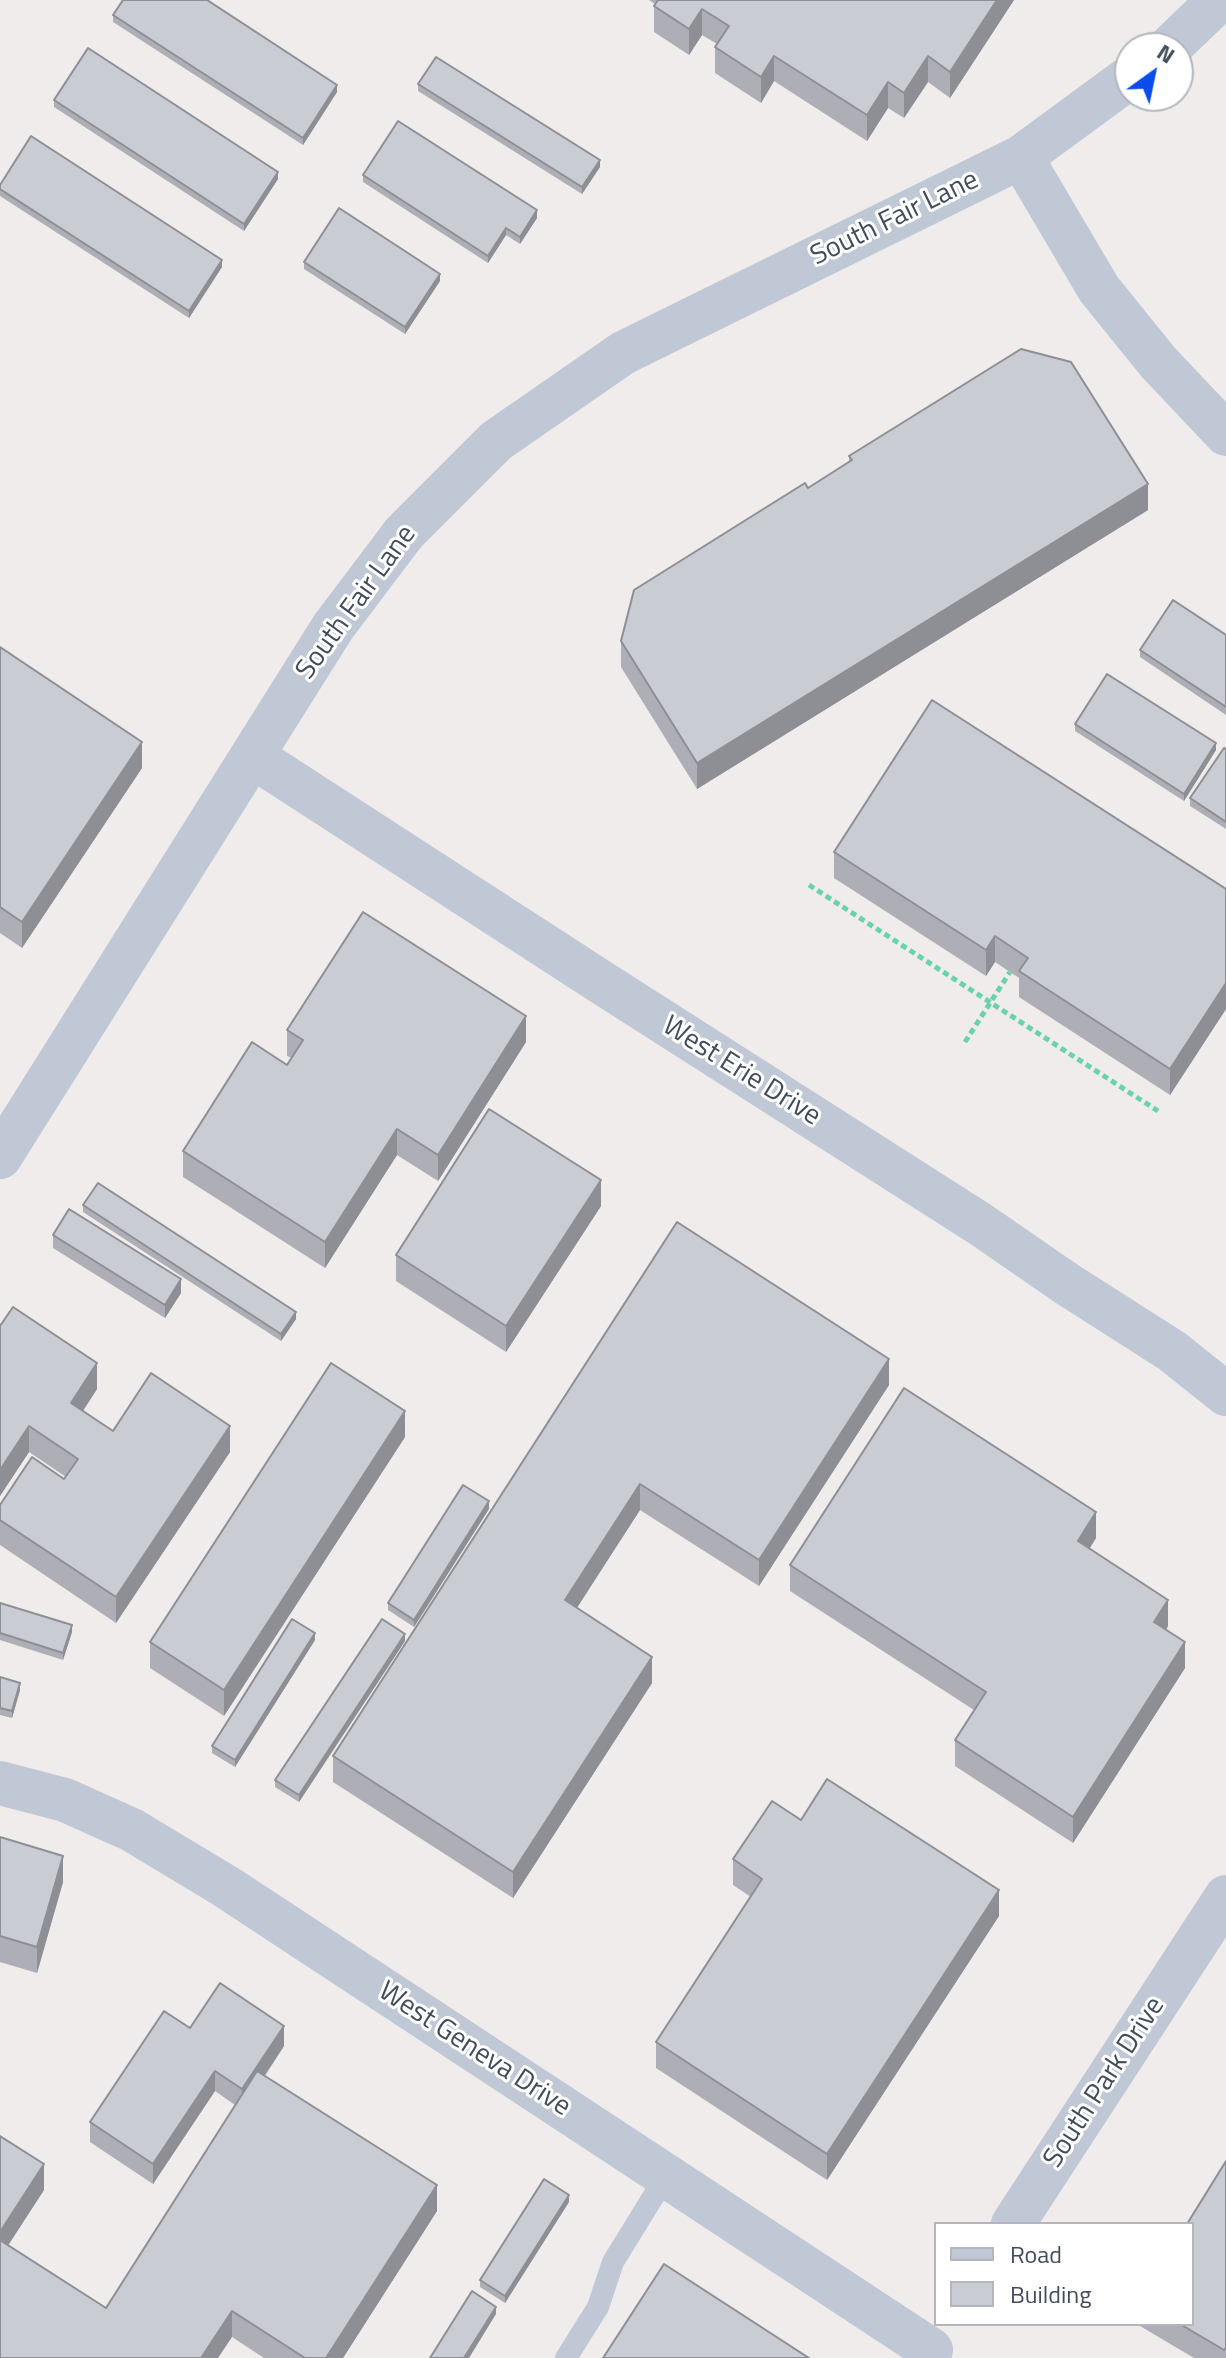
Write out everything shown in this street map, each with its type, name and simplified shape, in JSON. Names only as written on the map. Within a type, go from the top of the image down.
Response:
[{"type":"street","points":[[1186,32],[1219,0]]},
{"type":"street","name":"South Fair Lane","points":[[3,1147],[333,627],[404,533],[496,441],[623,353],[1021,157],[1114,89]]},
{"type":"street","points":[[1021,157],[1099,289],[1158,362],[1226,434]]},
{"type":"street","name":"West Erie Drive","points":[[252,756],[980,1224],[1172,1351],[1226,1394]]},
{"type":"street","name":"West Geneva Drive","points":[[0,1783],[65,1800],[132,1830],[225,1886],[666,2176],[936,2344]]},
{"type":"street","points":[[1211,1951],[1226,1897]]},
{"type":"street","name":"South Park Drive","points":[[1014,2222],[1211,1951]]},
{"type":"lane","points":[[566,2358],[598,2307],[613,2262],[666,2176]]},
{"type":"path","points":[[809,885],[1158,1111]]},
{"type":"path","points":[[965,1042],[1010,972]]},
{"type":"building","points":[[123,0],[207,0],[337,85],[303,138],[113,15]]},
{"type":"building","points":[[658,0],[997,0],[950,72],[928,56],[904,93],[888,82],[867,115],[774,56],[761,77],[715,47],[729,26],[702,9],[689,29],[654,6]]},
{"type":"building","points":[[88,48],[278,172],[244,224],[54,100]]},
{"type":"building","points":[[436,57],[600,160],[582,187],[418,84]]},
{"type":"building","points":[[398,121],[537,210],[520,237],[506,228],[488,256],[363,175]]},
{"type":"building","points":[[31,136],[222,260],[189,311],[0,189]]},
{"type":"building","points":[[339,208],[440,274],[405,327],[304,262]]},
{"type":"building","points":[[1021,349],[1071,362],[1148,484],[697,763],[621,641],[634,590],[805,483],[808,488],[852,460],[849,456]]},
{"type":"building","points":[[1173,600],[1226,635],[1226,707],[1140,650]]},
{"type":"building","points":[[0,647],[142,742],[22,922],[0,907]]},
{"type":"building","points":[[1107,674],[1216,743],[1184,794],[1075,724]]},
{"type":"building","points":[[932,700],[1226,889],[1226,983],[1170,1069],[1019,971],[1028,958],[995,936],[986,950],[834,852]]},
{"type":"building","points":[[1226,749],[1226,822],[1190,798]]},
{"type":"building","points":[[363,912],[526,1016],[438,1155],[397,1129],[325,1242],[183,1151],[252,1042],[287,1065],[303,1040],[287,1030]]},
{"type":"building","points":[[489,1109],[601,1180],[506,1326],[396,1255]]},
{"type":"building","points":[[98,1183],[296,1312],[281,1334],[83,1205]]},
{"type":"building","points":[[69,1209],[181,1279],[165,1305],[53,1235]]},
{"type":"building","points":[[677,1222],[889,1359],[759,1560],[640,1484],[565,1600],[652,1657],[513,1872],[333,1756]]},
{"type":"building","points":[[13,1307],[97,1363],[71,1403],[113,1431],[151,1373],[230,1426],[116,1597],[0,1520],[0,1505],[32,1457],[64,1479],[78,1459],[29,1426],[0,1470],[0,1326]]},
{"type":"building","points":[[331,1363],[405,1411],[224,1690],[150,1642]]},
{"type":"building","points":[[904,1388],[1096,1512],[1078,1541],[1168,1600],[1154,1622],[1185,1642],[1073,1817],[955,1740],[986,1692],[790,1565]]},
{"type":"building","points":[[463,1485],[489,1501],[414,1620],[388,1603]]},
{"type":"building","points":[[0,1603],[72,1625],[63,1653],[0,1633]]},
{"type":"building","points":[[292,1619],[315,1633],[235,1760],[212,1746]]},
{"type":"building","points":[[382,1619],[405,1634],[299,1795],[275,1780]]},
{"type":"building","points":[[0,1677],[20,1683],[12,1711],[0,1708]]},
{"type":"building","points":[[827,1779],[999,1890],[827,2154],[656,2042],[762,1879],[733,1859],[772,1801],[801,1820]]},
{"type":"building","points":[[0,1837],[63,1856],[37,1947],[0,1936]]},
{"type":"building","points":[[220,1983],[284,2026],[242,2089],[215,2071],[153,2164],[90,2122],[164,2011],[190,2028]]},
{"type":"building","points":[[257,2071],[437,2185],[326,2358],[305,2358],[232,2311],[201,2358],[0,2358],[0,2240],[106,2308]]},
{"type":"building","points":[[0,2136],[44,2164],[0,2232]]},
{"type":"building","points":[[1226,2161],[1224,2350],[1183,2326],[1194,2326],[1194,2222],[1188,2222]]},
{"type":"building","points":[[544,2179],[569,2195],[505,2296],[480,2280]]},
{"type":"building","points":[[664,2264],[809,2358],[603,2358]]},
{"type":"building","points":[[472,2291],[496,2307],[464,2358],[430,2358]]}]
